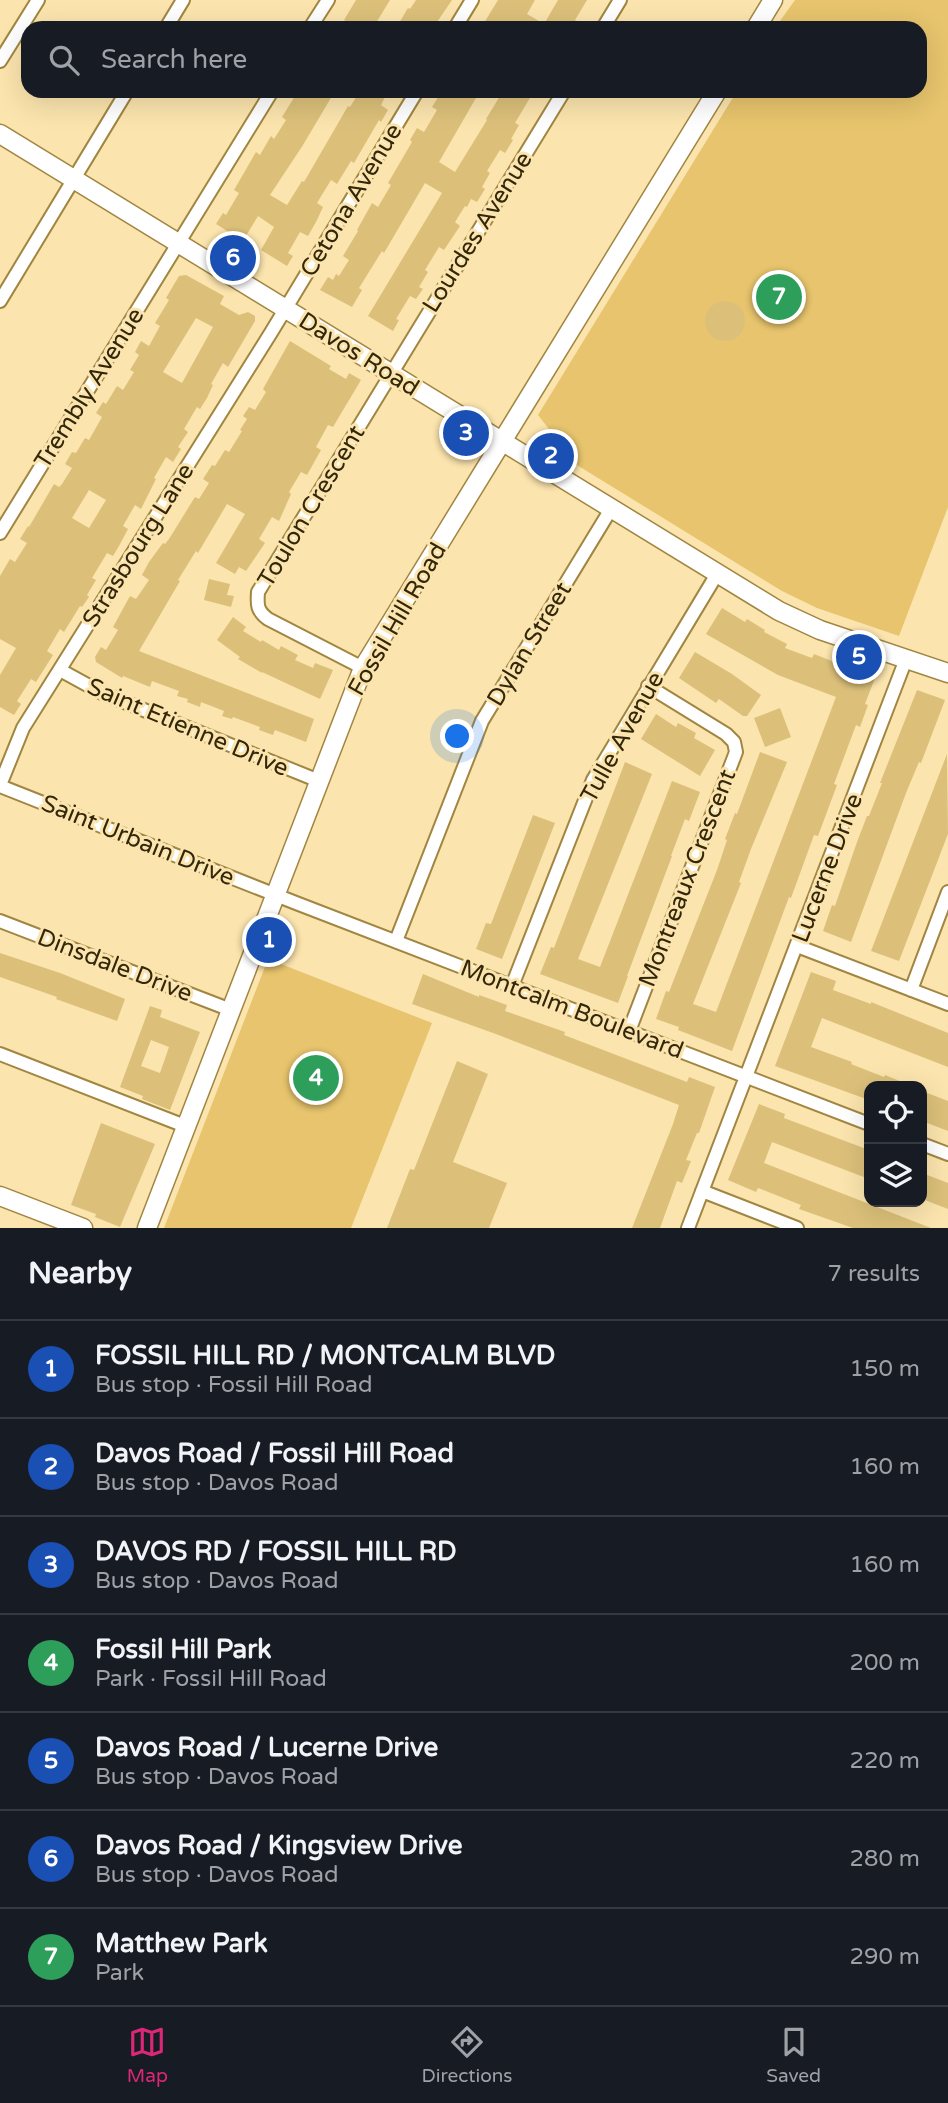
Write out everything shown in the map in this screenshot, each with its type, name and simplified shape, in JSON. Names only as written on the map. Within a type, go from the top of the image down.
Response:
[{"type":"street","points":[[25,21],[38,0]]},
{"type":"street","points":[[170,21],[183,0]]},
{"type":"street","points":[[314,21],[328,0]]},
{"type":"street","points":[[459,21],[472,0]]},
{"type":"street","points":[[607,21],[620,0]]},
{"type":"street","points":[[760,21],[770,1]]},
{"type":"street","points":[[0,61],[21,27]]},
{"type":"street","points":[[0,301],[123,98]]},
{"type":"street","name":"Trembly Avenue","points":[[0,533],[268,98]]},
{"type":"street","name":"Cetona Avenue","points":[[285,309],[413,98]]},
{"type":"street","name":"Lourdes Avenue","points":[[391,373],[560,98]]},
{"type":"street","name":"Fossil Hill Road","points":[[147,1228],[363,668],[713,98]]},
{"type":"street","name":"Davos Road","points":[[0,134],[798,621],[948,673]]},
{"type":"street","name":"Strasbourg Lane","points":[[0,785],[18,738],[285,309]]},
{"type":"street","name":"Toulon Crescent","points":[[363,668],[261,614],[257,605],[258,592],[391,373]]},
{"type":"street","name":"Dylan Street","points":[[396,941],[482,722],[611,509]]},
{"type":"street","name":"Tulle Avenue","points":[[512,986],[593,780],[717,574]]},
{"type":"street","name":"Lucerne Drive","points":[[688,1228],[906,659]]},
{"type":"street","name":"Saint Etienne Drive","points":[[60,670],[110,696],[318,781]]},
{"type":"street","name":"Montreaux Crescent","points":[[629,1031],[736,752],[734,742],[726,734],[648,686]]},
{"type":"street","name":"Saint Urbain Drive","points":[[0,785],[275,895]]},
{"type":"street","points":[[911,990],[948,892]]},
{"type":"street","name":"Montcalm Boulevard","points":[[275,895],[864,1122]]},
{"type":"street","name":"Dinsdale Drive","points":[[0,921],[230,1010]]},
{"type":"street","points":[[797,946],[948,1004]]},
{"type":"street","points":[[0,1054],[185,1126]]},
{"type":"street","points":[[927,1146],[948,1154]]},
{"type":"street","points":[[702,1191],[797,1228]]},
{"type":"street","points":[[0,1196],[83,1228]]},
{"type":"shaded area","points":[[795,0],[948,0],[948,507],[899,636],[817,608],[782,591],[559,454],[556,438],[538,415],[733,98],[927,98],[927,21],[780,21]]},
{"type":"shaded area","points":[[268,959],[432,1023],[351,1228],[164,1228]]},
{"type":"building","points":[[356,0],[390,0],[377,21],[344,20]]},
{"type":"building","points":[[416,0],[452,0],[438,21],[400,21],[408,8],[410,9]]},
{"type":"building","points":[[498,0],[535,0],[527,14],[539,21],[485,21]]},
{"type":"building","points":[[558,0],[587,0],[575,20],[546,21]]},
{"type":"building","points":[[294,98],[331,98],[270,195],[287,205],[356,98],[384,98],[381,105],[388,110],[337,184],[331,180],[317,203],[323,207],[316,222],[308,236],[300,232],[288,253],[293,256],[287,266],[261,250],[274,227],[258,216],[243,241],[216,224],[223,213],[226,215],[239,193],[234,190],[256,152],[260,155],[271,136],[274,139],[286,120],[282,117]]},
{"type":"building","points":[[438,98],[476,98],[439,162],[455,172],[499,98],[530,98],[515,123],[519,125],[511,139],[513,140],[505,153],[500,150],[487,171],[490,173],[482,187],[485,189],[477,202],[471,199],[467,207],[465,206],[455,222],[460,226],[444,250],[439,247],[425,270],[428,272],[419,287],[423,289],[416,299],[410,296],[396,319],[399,320],[393,331],[368,316],[442,193],[425,183],[384,253],[382,251],[359,288],[362,290],[352,307],[320,290],[328,277],[333,280],[336,274],[339,276],[349,260],[343,256],[357,230],[372,203],[378,207],[391,185],[388,183],[412,142],[410,140],[417,128],[424,132],[437,110],[432,107]]},
{"type":"building","points":[[186,275],[224,296],[220,304],[239,315],[248,312],[255,316],[255,321],[228,367],[223,363],[211,384],[213,385],[207,398],[200,409],[197,407],[184,429],[188,432],[178,447],[181,449],[173,462],[166,457],[141,509],[135,505],[123,526],[128,529],[119,546],[113,556],[107,553],[92,578],[96,580],[87,595],[89,597],[64,632],[60,629],[47,651],[53,655],[36,682],[31,679],[17,701],[21,704],[14,715],[0,707],[0,675],[16,648],[0,639],[0,576],[10,559],[15,562],[27,543],[20,539],[54,484],[59,487],[72,468],[65,464],[72,452],[76,453],[85,438],[89,440],[102,417],[96,413],[103,402],[106,404],[117,386],[123,390],[134,372],[130,370],[139,355],[135,352],[141,341],[149,346],[160,326],[155,323],[179,276]],"holes":[[[196,318],[213,327],[182,383],[163,372]],[[89,490],[106,500],[89,528],[72,518]]]},
{"type":"building","points":[[725,301],[733,302],[739,307],[744,313],[744,329],[739,335],[733,340],[725,341],[717,340],[711,335],[706,329],[705,321],[706,313],[711,307],[717,302]]},
{"type":"building","points":[[290,341],[331,366],[329,369],[346,379],[349,373],[361,380],[333,427],[328,425],[316,447],[321,450],[307,475],[301,472],[289,492],[291,494],[279,521],[272,517],[259,539],[265,543],[246,571],[239,567],[235,574],[216,563],[245,514],[227,504],[198,553],[196,551],[178,580],[180,581],[139,651],[314,719],[306,742],[275,730],[273,735],[259,730],[260,727],[222,716],[224,711],[201,702],[200,707],[187,702],[188,699],[177,696],[179,691],[152,681],[150,687],[123,676],[122,678],[96,662],[95,657],[101,647],[106,650],[118,630],[113,627],[130,596],[136,599],[149,580],[142,575],[149,562],[169,539],[195,497],[199,499],[209,483],[203,479],[212,465],[215,466],[225,450],[229,452],[242,431],[240,430],[247,419],[243,416],[249,407],[255,410],[266,392],[263,389]]},
{"type":"building","points":[[209,579],[230,584],[227,595],[234,596],[231,607],[204,600]]},
{"type":"building","points":[[722,608],[765,630],[764,632],[787,644],[785,648],[812,658],[814,654],[875,678],[860,727],[856,725],[818,836],[814,835],[791,898],[789,897],[732,1051],[656,1019],[717,870],[727,840],[725,839],[760,752],[787,762],[693,1004],[716,1012],[836,697],[778,675],[706,634]]},
{"type":"building","points":[[233,617],[246,627],[243,631],[261,642],[262,640],[279,650],[281,646],[298,655],[295,660],[313,668],[315,663],[333,670],[320,699],[262,673],[238,659],[240,657],[217,640]]},
{"type":"building","points":[[695,652],[761,695],[747,716],[719,699],[716,703],[679,678]]},
{"type":"building","points":[[917,690],[945,700],[921,763],[919,762],[906,793],[851,942],[823,931]]},
{"type":"building","points":[[780,708],[791,737],[765,747],[754,718]]},
{"type":"building","points":[[656,714],[676,727],[678,723],[696,733],[694,738],[715,750],[700,776],[641,739]]},
{"type":"building","points":[[947,754],[948,834],[899,961],[871,951]]},
{"type":"building","points":[[625,762],[652,774],[578,959],[600,967],[672,781],[700,792],[689,821],[685,819],[618,1003],[540,974],[551,947],[554,948]]},
{"type":"building","points":[[533,815],[555,823],[502,959],[476,949],[486,923],[491,924]]},
{"type":"building","points":[[0,953],[125,999],[117,1021],[0,977]]},
{"type":"building","points":[[811,972],[836,981],[833,990],[948,1033],[948,1067],[822,1018],[811,1047],[900,1081],[864,1081],[864,1098],[775,1066]]},
{"type":"building","points":[[423,974],[479,997],[507,1005],[505,1011],[565,1032],[564,1035],[687,1082],[689,1077],[715,1087],[699,1133],[686,1160],[691,1161],[682,1183],[677,1181],[660,1228],[632,1228],[679,1105],[412,1004]]},
{"type":"building","points":[[150,1006],[162,1010],[160,1017],[200,1032],[170,1110],[120,1087]],"holes":[[[151,1040],[169,1047],[160,1073],[141,1066]]]},
{"type":"building","points":[[457,1061],[488,1074],[453,1162],[507,1183],[489,1228],[387,1228],[410,1169],[414,1170]]},
{"type":"building","points":[[927,1093],[948,1101],[948,1131],[927,1123]]},
{"type":"building","points":[[759,1104],[785,1114],[784,1118],[864,1148],[864,1177],[772,1142],[764,1163],[864,1202],[864,1207],[877,1207],[931,1228],[853,1228],[799,1209],[801,1205],[758,1188],[756,1192],[728,1180]]},
{"type":"building","points":[[101,1123],[155,1144],[120,1227],[71,1205]]},
{"type":"building","points":[[927,1175],[948,1183],[948,1209],[927,1201]]},
{"type":"place","name":"Davos Road / Kingsview Drive","points":[[233,258]]},
{"type":"place","name":"Matthew Park","points":[[779,297]]},
{"type":"place","name":"DAVOS RD / FOSSIL HILL RD","points":[[466,433]]},
{"type":"place","name":"Davos Road / Fossil Hill Road","points":[[551,456]]},
{"type":"place","name":"Davos Road / Lucerne Drive","points":[[859,657]]},
{"type":"place","name":"FOSSIL HILL RD / MONTCALM BLVD","points":[[269,940]]},
{"type":"place","name":"Fossil Hill Park","points":[[316,1078]]}]
